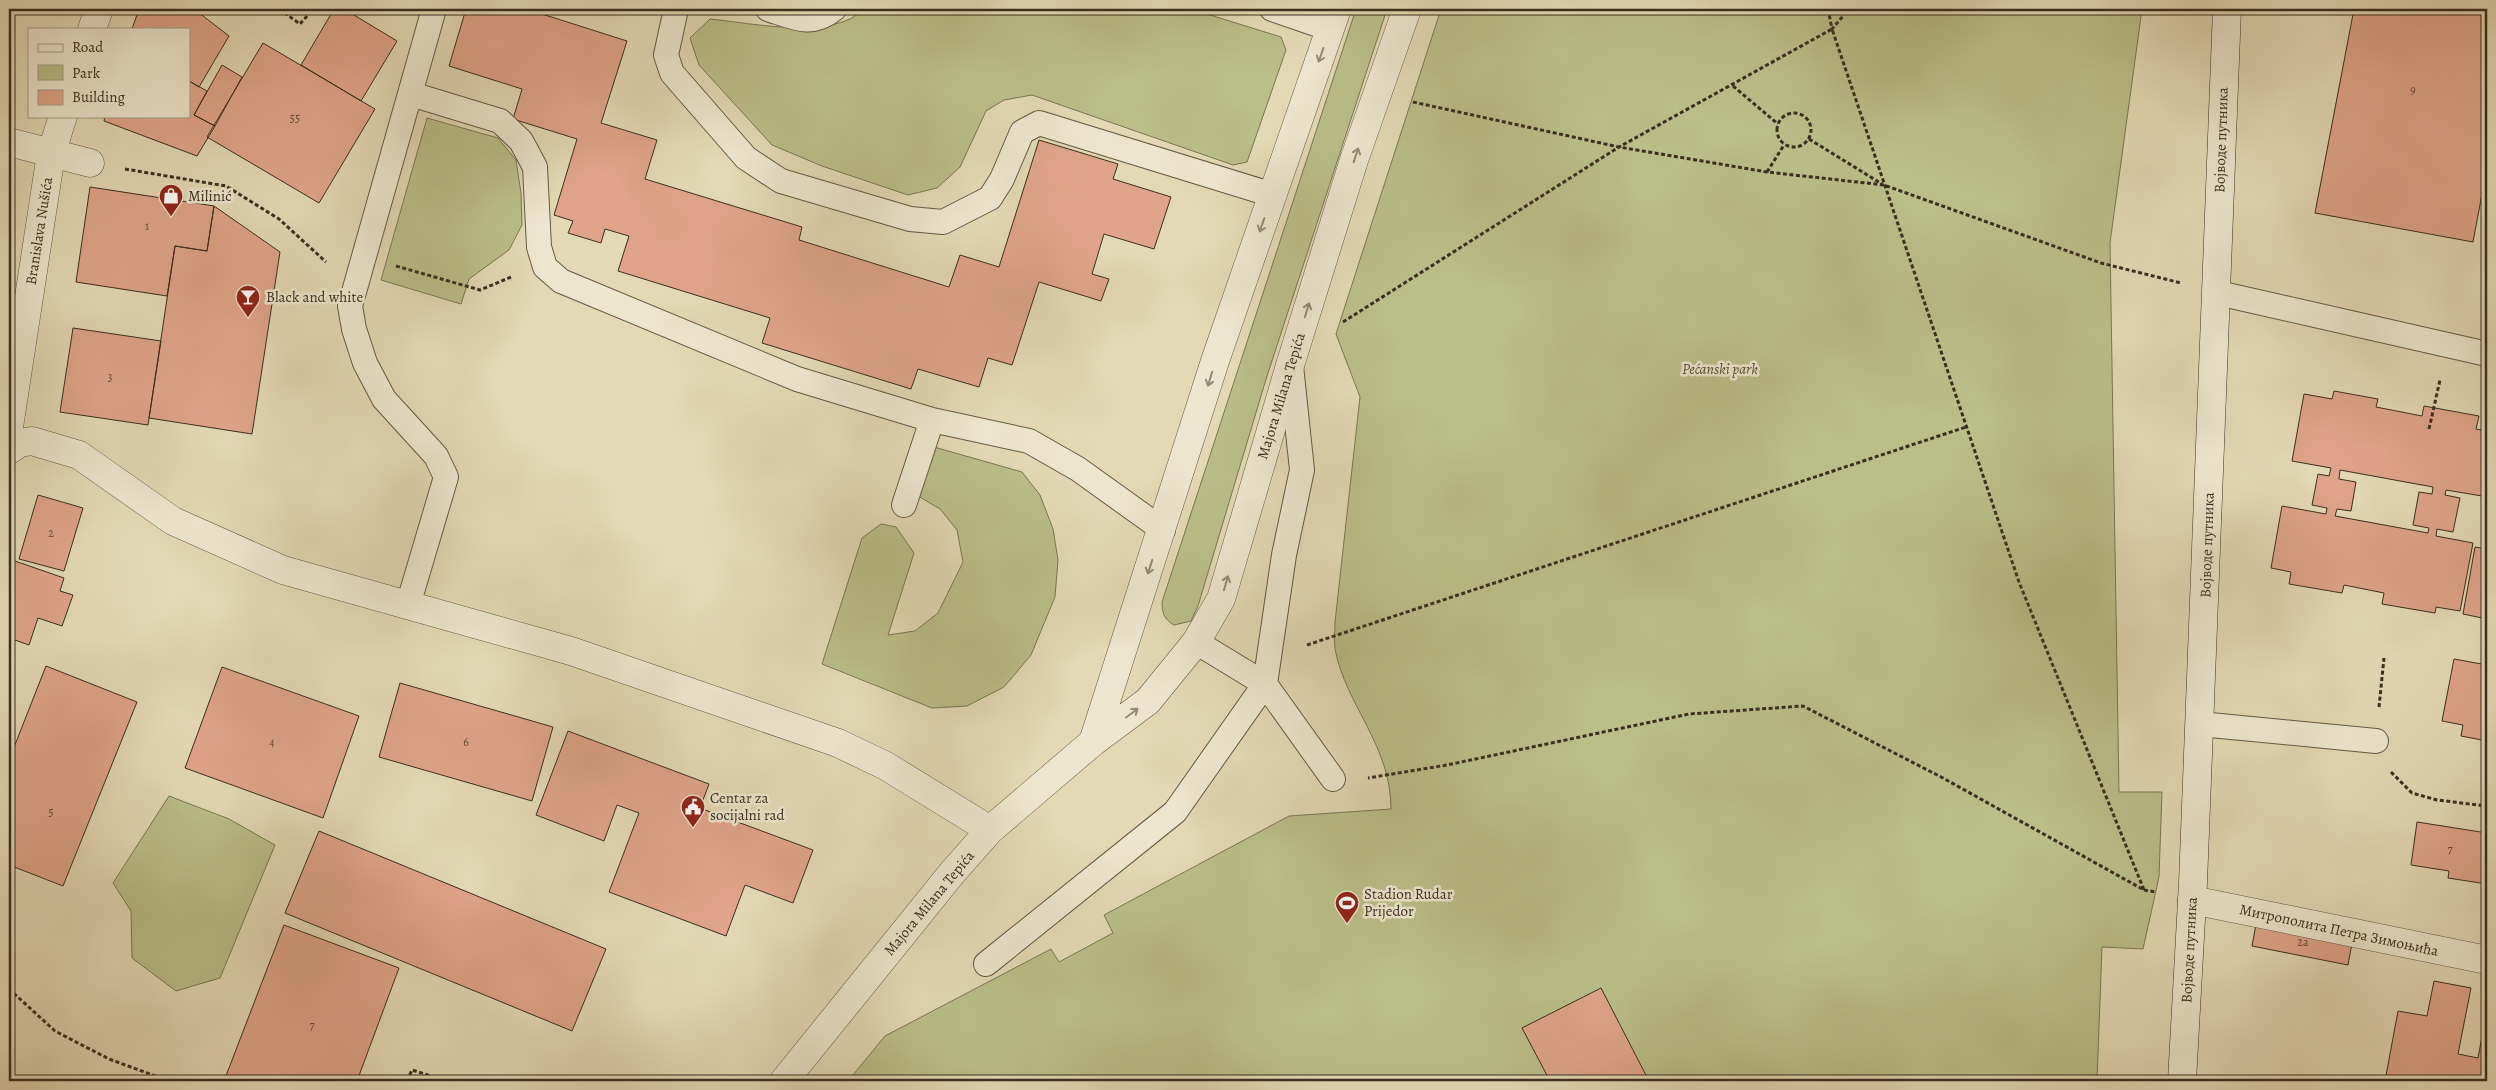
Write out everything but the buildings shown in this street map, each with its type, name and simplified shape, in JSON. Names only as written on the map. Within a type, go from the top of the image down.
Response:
[{"type":"street","points":[[92,28],[99,9]]},
{"type":"street","name":"Majora Milana Tepića","points":[[784,1081],[952,873],[990,830],[1093,742],[1148,701],[1196,642],[1221,599],[1291,362],[1376,94],[1392,57],[1407,9]]},
{"type":"street","name":"Војводе путника","points":[[2182,1081],[2200,724],[2218,293],[2219,184],[2227,9]]},
{"type":"street","points":[[1093,742],[1163,530],[1215,361],[1333,19]]},
{"type":"street","name":"Branislava Nušića","points":[[9,427],[51,154],[62,118]]},
{"type":"street","points":[[9,142],[90,163]]},
{"type":"street","points":[[9,450],[20,442],[32,441],[78,455],[173,521],[283,570],[571,651],[838,743],[886,766],[990,830]]},
{"type":"street","name":"Митрополита Петра Зимоњића","points":[[2192,900],[2487,960]]},
{"type":"lane","points":[[408,605],[446,477],[436,456],[384,399],[365,363],[354,329],[350,306],[434,9]]},
{"type":"lane","points":[[676,9],[666,55],[672,74],[746,158],[780,180],[910,219],[943,222],[990,198],[1002,179],[1022,132],[1039,123],[1273,195]]},
{"type":"lane","points":[[768,9],[808,21],[825,16],[834,9]]},
{"type":"lane","points":[[1272,9],[1333,19]]},
{"type":"lane","points":[[411,94],[500,121],[521,141],[535,168],[536,226],[544,264],[561,281],[797,380],[932,420],[1029,441],[1078,469],[1163,530]]},
{"type":"lane","points":[[2218,293],[2487,354]]},
{"type":"lane","points":[[986,964],[1175,812],[1265,684],[1284,555],[1302,470],[1291,362]]},
{"type":"lane","points":[[904,505],[932,420]]},
{"type":"lane","points":[[1196,642],[1265,684],[1333,779]]},
{"type":"lane","points":[[2200,724],[2376,741]]},
{"type":"path","points":[[279,9],[300,24],[313,9]]},
{"type":"path","points":[[1333,779],[1372,778],[1447,765],[1690,714],[1803,706],[1943,778],[2144,890],[2019,582],[1832,29],[1828,9]]},
{"type":"path","points":[[1339,324],[1619,147],[1733,86],[1832,29],[1848,9]]},
{"type":"path","points":[[1733,86],[1778,124]]},
{"type":"path","points":[[1376,94],[1619,147],[1767,172],[1884,185]]},
{"type":"path","points":[[1798,113],[1804,116],[1812,129],[1809,139],[1802,146],[1796,148],[1784,145],[1777,135],[1778,124],[1786,114],[1798,113]]},
{"type":"path","points":[[1809,139],[1884,185],[2101,263],[2218,293]]},
{"type":"path","points":[[1767,172],[1784,145]]},
{"type":"path","points":[[90,163],[226,186],[279,219],[355,288]]},
{"type":"path","points":[[364,256],[480,290],[544,264]]},
{"type":"path","points":[[2430,429],[2447,345]]},
{"type":"path","points":[[1269,658],[1966,427]]},
{"type":"path","points":[[9,989],[55,1030],[109,1059],[169,1081]]},
{"type":"path","points":[[407,1081],[412,1070],[447,1081]]},
{"type":"green space","points":[[864,9],[1191,9],[1281,37],[1286,50],[1247,162],[1233,165],[1032,95],[1004,100],[986,111],[960,167],[937,188],[908,195],[822,166],[772,145],[699,65],[690,38],[710,19],[769,26],[813,27],[833,25],[850,19]]},
{"type":"green space","points":[[1356,9],[1387,9],[1267,376],[1198,606],[1191,621],[1174,625],[1164,615],[1162,602]]},
{"type":"green space","name":"Pećanski park","points":[[1441,9],[2142,9],[2110,243],[2119,792],[2162,792],[2159,877],[2143,949],[2102,947],[2097,1081],[848,1081],[885,1036],[1051,949],[1059,962],[1113,933],[1104,915],[1289,816],[1391,809],[1389,786],[1384,765],[1348,689],[1335,649],[1335,622],[1360,397],[1336,334]]},
{"type":"green space","points":[[427,118],[498,138],[516,160],[521,193],[522,225],[509,250],[469,279],[461,304],[381,280]]},
{"type":"green space","points":[[927,445],[1022,472],[1040,495],[1053,529],[1058,560],[1055,597],[1031,655],[1004,687],[967,706],[932,708],[822,664],[862,538],[881,524],[896,527],[914,553],[888,635],[915,631],[938,613],[963,562],[957,530],[940,509],[911,492]]},
{"type":"green space","points":[[169,796],[229,819],[275,845],[220,978],[176,991],[132,958],[131,911],[113,883]]},
{"type":"place","name":"Milinić","points":[[171,217]]},
{"type":"place","name":"Black and white","points":[[248,318]]},
{"type":"place","name":"Centar za socijalni rad","points":[[693,828]]},
{"type":"place","name":"Stadion Rudar Prijedor","points":[[1347,924]]}]
